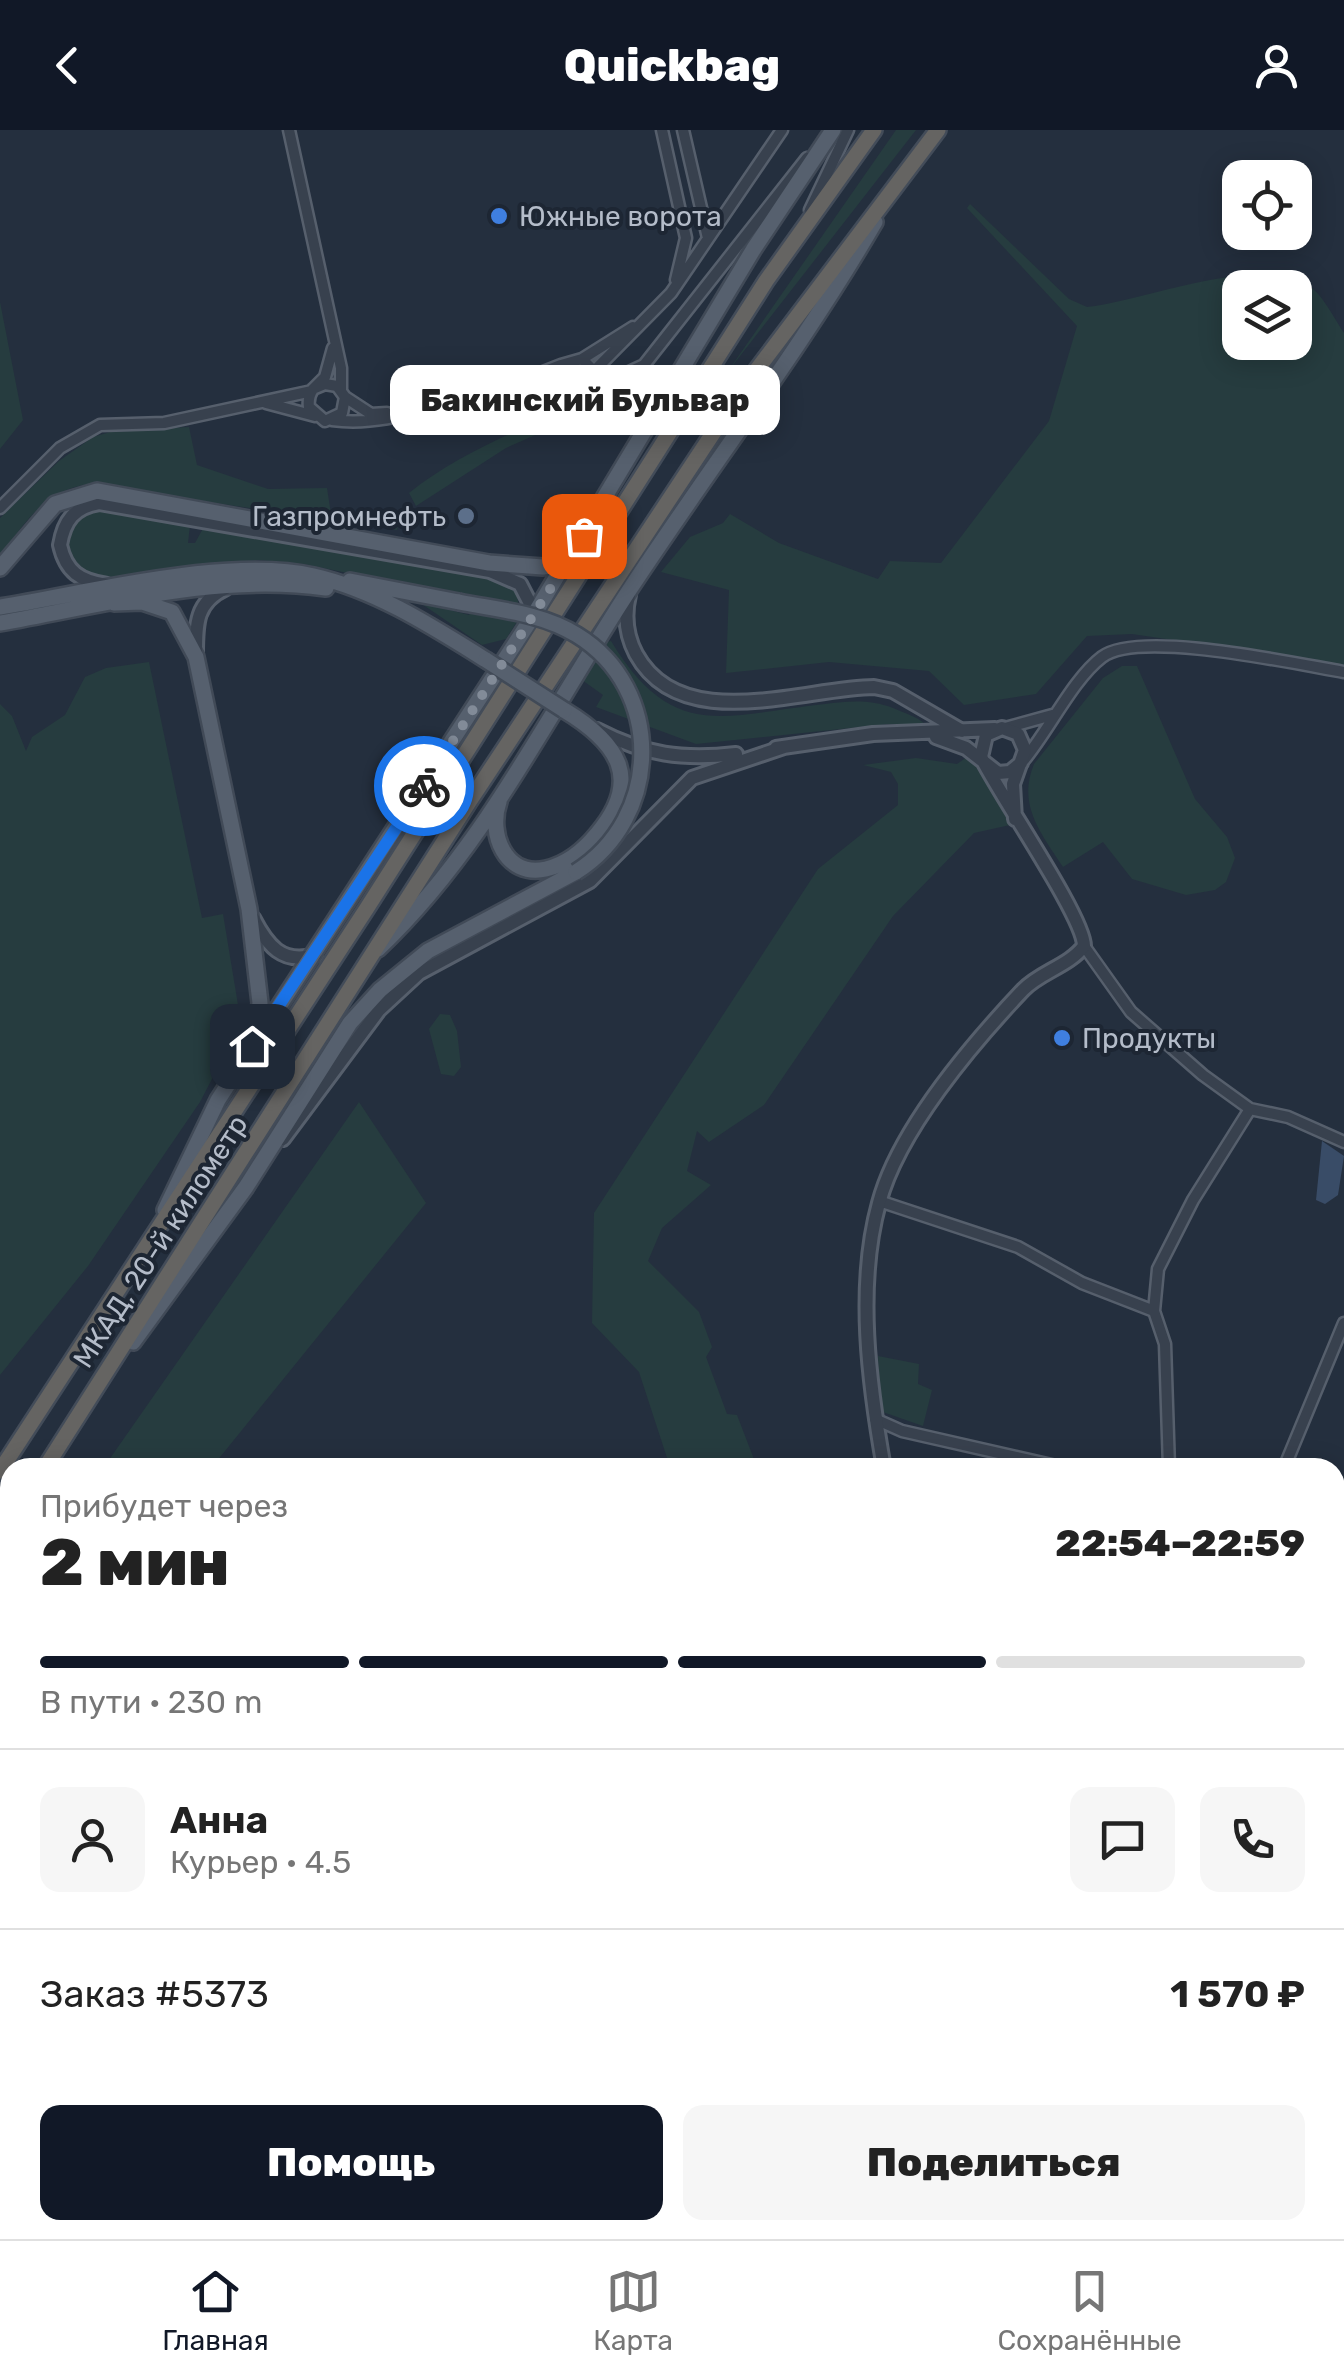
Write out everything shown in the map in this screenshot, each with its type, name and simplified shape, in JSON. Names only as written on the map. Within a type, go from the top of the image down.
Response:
[{"type":"highway","name":"МКАД, 20-й километр","points":[[8,1458],[715,364],[874,130]]},
{"type":"highway","name":"МКАД, 20-й километр","points":[[51,1458],[743,388],[938,130]]},
{"type":"main road","points":[[155,1229],[210,1116],[252,1046],[536,613],[754,250],[832,130]]},
{"type":"main road","points":[[375,952],[428,898],[506,784],[630,588],[835,290],[902,175]]},
{"type":"main road","points":[[0,568],[54,504],[97,491],[488,562],[542,567],[567,563]]},
{"type":"main road","points":[[0,607],[211,573],[311,575],[532,616],[576,634],[606,659],[630,694],[642,736],[639,790],[612,842],[576,872],[428,951],[394,975],[350,1023],[246,1187],[86,1404]]},
{"type":"main road","points":[[311,575],[369,596],[428,624],[590,726],[614,753],[622,780],[610,816],[576,854],[539,870],[523,867],[502,851],[494,819],[506,784]]},
{"type":"main road","points":[[0,623],[242,582],[290,583],[369,596]]},
{"type":"main road","points":[[114,603],[142,602],[172,612],[196,656],[249,909],[260,1003],[252,1046]]},
{"type":"street","points":[[290,130],[343,394],[342,413],[332,420]]},
{"type":"street","points":[[662,130],[686,238],[672,294]]},
{"type":"street","points":[[683,130],[708,238]]},
{"type":"street","points":[[260,403],[332,420],[369,422],[522,387],[584,396],[594,385],[595,373],[672,294],[782,130]]},
{"type":"street","points":[[582,359],[595,373],[620,376],[644,366],[832,130]]},
{"type":"street","points":[[796,240],[848,130]]},
{"type":"street","points":[[0,508],[60,448],[100,425],[164,423],[260,403],[324,384],[360,409],[380,414],[521,382],[582,359],[589,350],[650,319]]},
{"type":"street","points":[[314,416],[308,402],[325,376],[335,342]]},
{"type":"street","points":[[561,365],[556,381],[565,394]]},
{"type":"street","points":[[129,587],[87,582],[63,560],[62,530],[81,508],[99,503],[125,505],[490,571],[520,584],[536,613]]},
{"type":"street","points":[[196,656],[200,608],[209,596],[242,582]]},
{"type":"street","points":[[630,588],[625,610],[631,645],[642,664],[678,693],[727,702],[874,688],[893,690],[962,731]]},
{"type":"street","points":[[1015,819],[1013,784],[1023,761],[1102,657],[1129,646],[1196,649],[1344,672]]},
{"type":"street","points":[[590,726],[631,746],[674,758],[906,733],[1002,728],[1046,720],[1064,707]]},
{"type":"street","points":[[1002,728],[1022,739],[1023,761]]},
{"type":"street","points":[[1002,728],[983,740],[984,762],[1081,926],[1084,946],[1132,1012],[1169,1048],[1255,1110],[1288,1117],[1344,1142]]},
{"type":"street","points":[[906,733],[954,742],[1004,773],[1023,761]]},
{"type":"street","points":[[246,1187],[379,1010],[406,984],[590,882],[692,778],[784,748]]},
{"type":"street","points":[[249,909],[271,948],[296,959],[315,955]]},
{"type":"street","points":[[882,1458],[868,1327],[871,1242],[879,1201],[902,1146],[965,1061],[1026,987],[1084,946]]},
{"type":"street","points":[[1169,1458],[1164,1344],[1154,1310],[1158,1270],[1192,1200],[1255,1110]]},
{"type":"street","points":[[879,1201],[1018,1248],[1082,1283],[1154,1310]]},
{"type":"street","points":[[1288,1458],[1344,1323]]},
{"type":"street","points":[[875,1419],[902,1431],[1022,1458]]},
{"type":"green space","points":[[896,130],[916,130],[726,374]]},
{"type":"green space","points":[[970,204],[1069,299],[1087,307],[1222,278],[1222,360],[1312,360],[1312,288],[1322,298],[1344,333],[1344,665],[1132,634],[1087,636],[1036,694],[964,705],[929,671],[829,662],[726,673],[729,590],[661,572],[690,537],[723,523],[730,514],[779,543],[878,579],[890,561],[941,563],[1049,421],[1077,326],[967,208]]},
{"type":"green space","points":[[0,302],[23,420],[0,449]]},
{"type":"green space","points":[[550,415],[557,419],[556,426],[506,448],[416,506],[409,493],[425,481],[477,450]]},
{"type":"green space","points":[[189,427],[197,465],[268,489],[327,488],[331,514],[392,510],[400,515],[397,530],[89,484],[60,493],[37,510],[0,557],[0,518],[59,461],[93,437],[117,430]]},
{"type":"green space","points":[[94,506],[190,525],[188,543],[195,543],[206,523],[494,576],[517,593],[520,617],[506,639],[482,645],[419,602],[469,615],[473,599],[304,564],[259,560],[98,580],[74,563],[64,536],[73,519]]},
{"type":"green space","points":[[611,641],[656,695],[679,709],[729,716],[868,702],[893,708],[926,725],[889,724],[696,744],[596,707],[603,695],[582,680],[603,643]]},
{"type":"green space","points":[[149,662],[202,918],[223,914],[241,1023],[200,1102],[88,1266],[0,1375],[0,704],[12,716],[26,751],[32,737],[65,715],[85,677],[106,668]]},
{"type":"green space","points":[[1122,666],[1137,666],[1195,799],[1227,837],[1235,858],[1226,882],[1215,890],[1186,895],[1132,879],[1103,842],[1063,867],[1034,818],[1028,793],[1034,764],[1103,678]]},
{"type":"green space","points":[[970,755],[1002,800],[1010,825],[974,833],[893,916],[764,1105],[709,1142],[697,1131],[687,1171],[711,1185],[662,1228],[648,1261],[699,1312],[712,1347],[706,1357],[727,1414],[737,1415],[754,1458],[667,1458],[639,1372],[592,1323],[594,1213],[818,869],[898,805],[898,784],[891,772],[863,765],[916,758],[957,764]]},
{"type":"green space","points":[[440,1014],[450,1015],[457,1031],[461,1067],[454,1076],[441,1074],[429,1029]]},
{"type":"green space","points":[[359,1102],[426,1203],[219,1458],[110,1458]]},
{"type":"green space","points":[[878,1356],[919,1364],[918,1384],[932,1390],[923,1426],[880,1411]]},
{"type":"water","points":[[1322,1141],[1344,1156],[1338,1195],[1325,1204],[1316,1200]]},
{"type":"way so far","points":[[424,786],[584,536]]},
{"type":"place","name":"Южные ворота","points":[[499,216]]},
{"type":"place","name":"Газпромнефть","points":[[466,516]]},
{"type":"place","name":"Бакинский Бульвар","points":[[584,536]]},
{"type":"place","name":"Продукты","points":[[1062,1038]]},
{"type":"route","points":[[252,1046],[424,786]]}]
